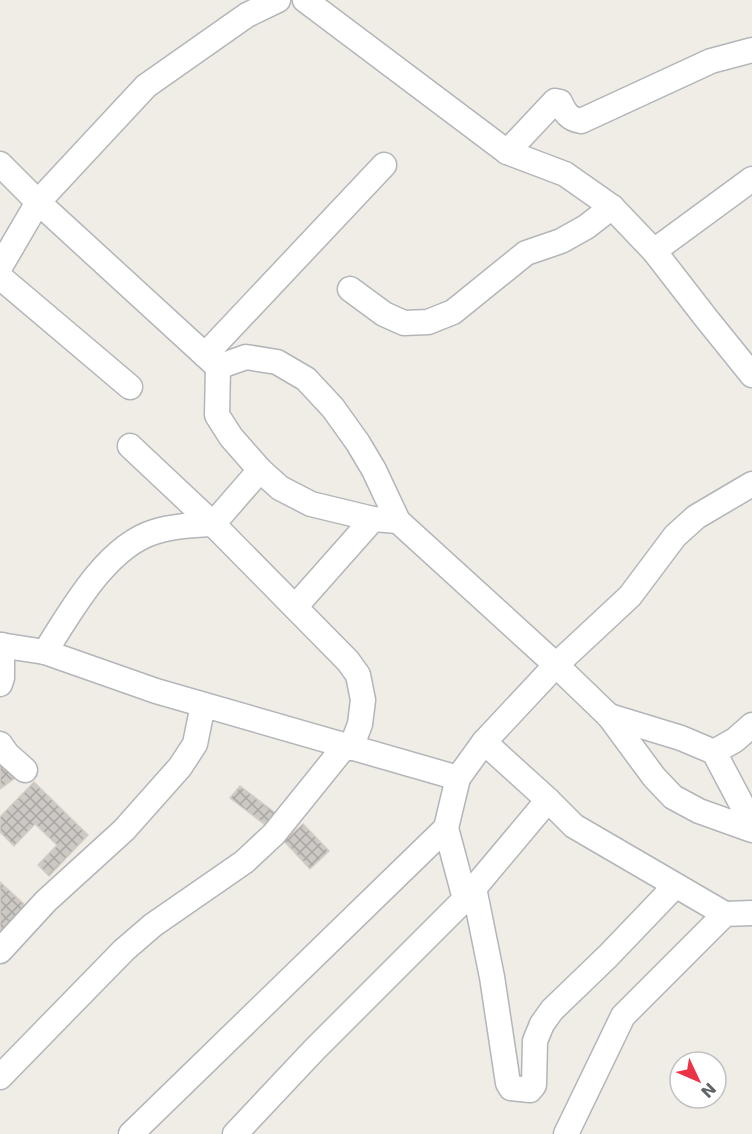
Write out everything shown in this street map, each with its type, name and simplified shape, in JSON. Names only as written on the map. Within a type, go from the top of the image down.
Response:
[{"type":"street","points":[[0,267],[38,202],[146,86],[243,8],[278,0]]},
{"type":"street","points":[[305,0],[507,152],[565,174],[612,207],[654,251],[706,318],[748,362]]},
{"type":"street","points":[[507,152],[555,101],[560,102],[567,115],[573,120],[581,121],[711,61],[752,50]]},
{"type":"street","points":[[0,164],[38,202],[212,361],[217,415],[231,438],[280,488],[311,504],[373,519],[398,521]]},
{"type":"street","points":[[212,361],[384,165]]},
{"type":"street","points":[[654,251],[752,179]]},
{"type":"street","points":[[350,289],[384,314],[404,322],[428,321],[453,312],[526,253],[561,241],[586,227],[612,207]]},
{"type":"street","points":[[0,277],[130,387]]},
{"type":"street","points":[[212,361],[246,357],[277,362],[306,379],[333,408],[358,443],[374,470],[398,521],[609,716],[654,777],[673,797],[699,811],[752,830]]},
{"type":"street","points":[[0,1077],[124,950],[153,926],[244,862],[274,834],[348,747],[360,723],[363,700],[358,675],[348,661],[213,524],[130,446]]},
{"type":"street","points":[[45,652],[75,604],[99,573],[122,549],[154,531],[213,524],[260,470]]},
{"type":"street","points":[[131,1134],[446,828],[458,778],[484,742],[556,665],[630,596],[675,536],[696,517],[752,484]]},
{"type":"street","points":[[295,607],[373,519]]},
{"type":"street","points":[[0,684],[2,678],[1,645],[45,652],[156,692],[458,778]]},
{"type":"street","points":[[0,951],[46,902],[124,830],[180,767],[195,744],[203,705]]},
{"type":"street","points":[[609,716],[681,738],[714,752],[752,824]]},
{"type":"street","points":[[714,752],[735,740],[752,724]]},
{"type":"street","points":[[484,742],[574,826],[725,914],[752,913]]},
{"type":"street","points":[[0,744],[7,754],[25,770]]},
{"type":"street","points":[[235,1134],[314,1050],[469,893],[548,800]]},
{"type":"street","points":[[446,828],[469,893],[492,977],[508,1083],[513,1089],[530,1090],[534,1085],[535,1041],[552,1010],[675,886]]},
{"type":"street","points":[[566,1134],[623,1016],[725,914]]},
{"type":"building","points":[[0,761],[19,775],[0,789]]},
{"type":"building","points":[[34,782],[88,835],[49,876],[38,865],[57,845],[35,824],[14,846],[0,832],[0,817]]},
{"type":"building","points":[[240,786],[278,815],[268,827],[230,798]]},
{"type":"building","points":[[303,824],[329,851],[310,869],[284,841]]},
{"type":"building","points":[[0,882],[26,906],[0,934]]}]
